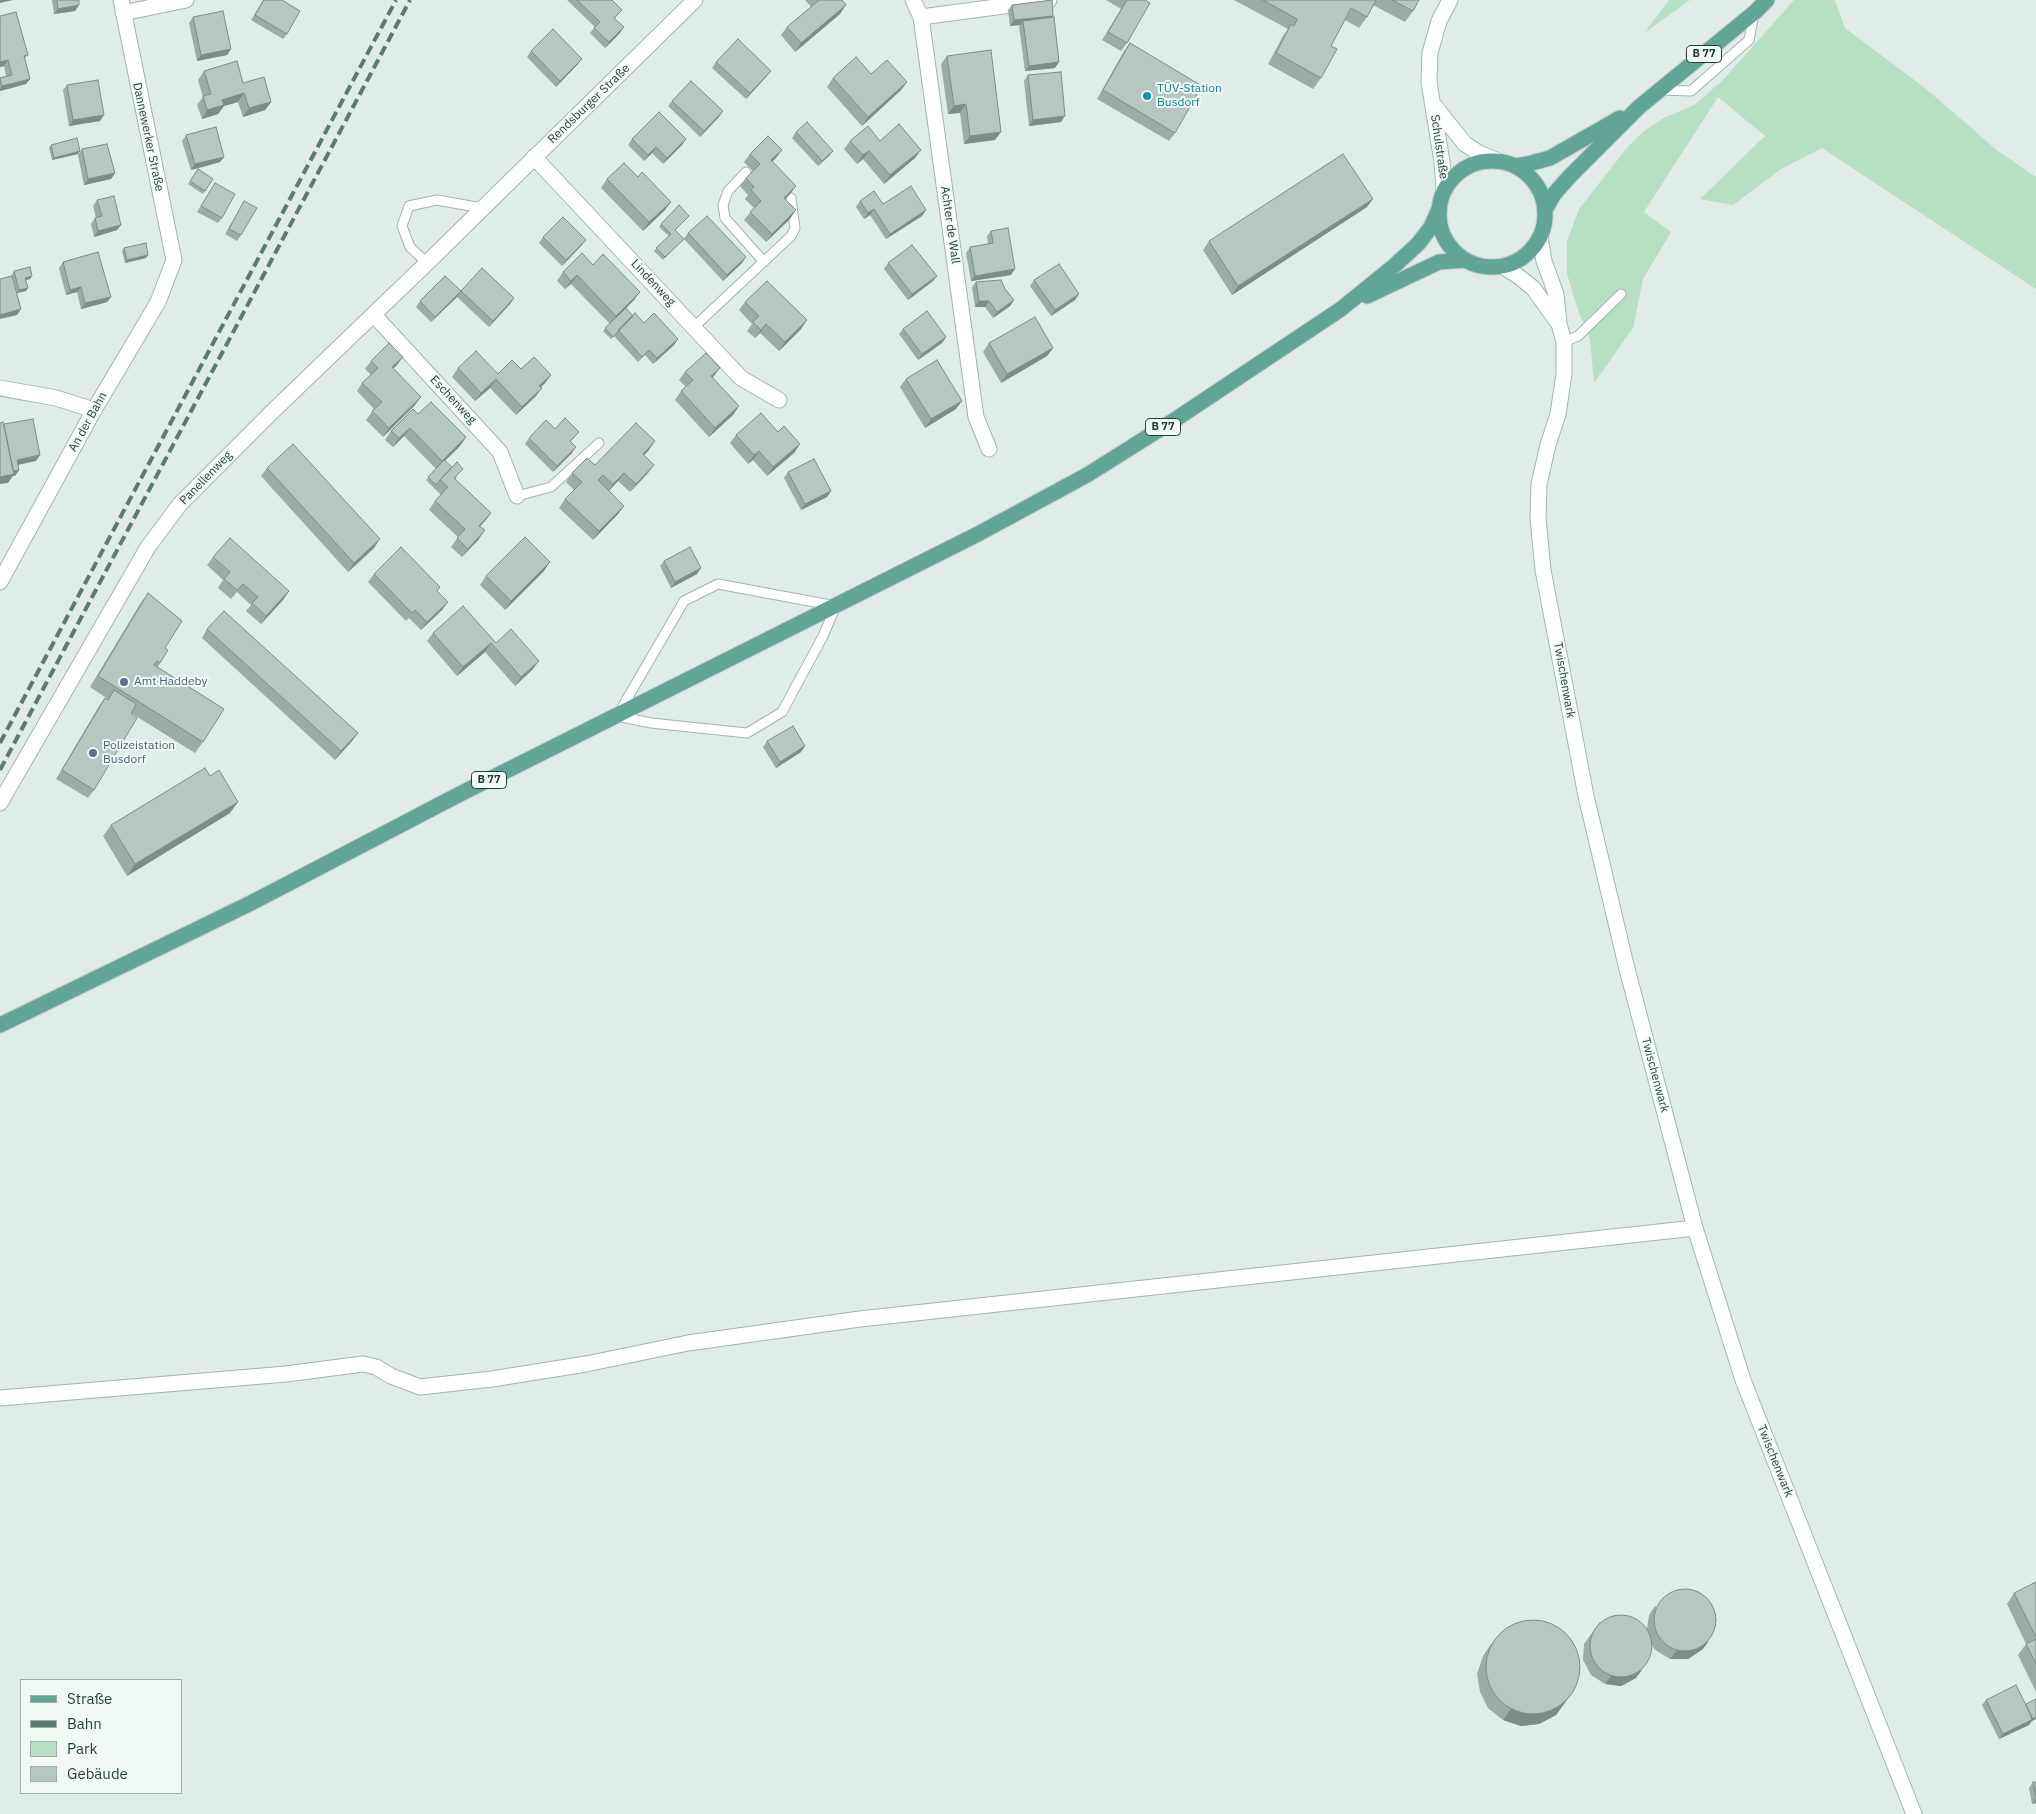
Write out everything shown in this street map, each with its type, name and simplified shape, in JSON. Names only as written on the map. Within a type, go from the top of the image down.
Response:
[{"type":"main road","name":"B 77","points":[[1545,210],[1554,194],[1570,176],[1639,108],[1767,0]]},
{"type":"main road","name":"B 77","points":[[1516,166],[1542,160],[1559,153],[1639,108]]},
{"type":"main road","points":[[1496,160],[1516,166],[1528,174],[1543,197],[1545,210],[1544,224],[1540,238],[1522,258],[1502,266],[1483,266],[1465,260],[1454,252],[1446,241],[1439,222],[1439,209],[1444,190],[1452,178],[1462,169],[1475,163],[1496,160]]},
{"type":"main road","name":"B 77","points":[[0,1025],[251,903],[460,794],[978,534],[1087,475],[1176,419],[1341,309],[1414,247],[1431,227],[1439,209]]},
{"type":"main road","name":"B 77","points":[[1341,309],[1438,262],[1465,260]]},
{"type":"street","name":"Dannewerker Straße","points":[[174,260],[122,7],[186,0]]},
{"type":"street","name":"Rendsburger Straße","points":[[482,208],[695,0]]},
{"type":"street","name":"Achter de Wall","points":[[914,0],[921,17],[976,417],[989,449]]},
{"type":"street","points":[[921,17],[1049,0]]},
{"type":"street","name":"Schulstraße","points":[[1444,190],[1442,162],[1429,82],[1430,53],[1439,21],[1450,0]]},
{"type":"street","name":"Schulstraße","points":[[1433,104],[1465,144],[1478,153],[1496,160]]},
{"type":"street","name":"Lindenweg","points":[[534,157],[741,378],[779,400]]},
{"type":"street","name":"Panellenweg","points":[[0,803],[148,547],[175,511],[275,409],[374,315],[482,208]]},
{"type":"street","name":"Twischenwark","points":[[1540,238],[1544,261],[1556,294],[1559,324],[1564,342],[1564,374],[1558,414],[1548,445],[1539,484],[1538,518],[1543,570],[1586,796],[1626,966],[1695,1228],[1743,1380],[1914,1814]]},
{"type":"street","name":"An der Bahn","points":[[0,582],[94,410],[158,302],[174,260]]},
{"type":"street","name":"Twischenwark","points":[[1502,266],[1533,288],[1559,324]]},
{"type":"street","name":"Eschenweg","points":[[374,315],[500,452],[517,496]]},
{"type":"street","points":[[0,388],[56,398],[94,410]]},
{"type":"street","points":[[0,1398],[286,1374],[363,1364],[376,1366],[391,1376],[420,1387],[492,1379],[586,1364],[688,1343],[860,1319],[1695,1228]]},
{"type":"lane","points":[[746,172],[728,191],[723,205],[725,218],[764,262]]},
{"type":"lane","points":[[694,327],[792,236],[795,228],[791,198]]},
{"type":"lane","points":[[427,263],[410,247],[402,226],[409,206],[437,200],[482,208]]},
{"type":"lane","points":[[1564,342],[1578,336],[1621,294]]},
{"type":"lane","points":[[517,496],[551,487],[599,443]]},
{"type":"lane","points":[[718,584],[836,606],[823,636],[782,712],[747,733],[651,723],[617,716],[684,601],[718,584]]},
{"type":"green space","points":[[1669,0],[1690,0],[1644,33]]},
{"type":"green space","points":[[1794,0],[1835,0],[1845,28],[1925,88],[1998,151],[2036,177],[2036,289],[1822,148],[1781,169],[1733,205],[1700,199],[1765,136],[1718,97],[1644,212],[1671,232],[1643,279],[1633,328],[1594,383],[1590,339],[1579,313],[1567,274],[1567,241],[1579,209],[1626,149],[1644,131],[1664,118],[1694,105],[1722,81]]},
{"type":"building","points":[[57,0],[79,0],[79,5],[58,9]]},
{"type":"building","points":[[264,0],[282,0],[300,11],[287,34],[255,15]]},
{"type":"building","points":[[577,0],[612,0],[622,10],[614,18],[624,27],[609,42],[594,28],[600,22]]},
{"type":"building","points":[[818,0],[842,0],[846,5],[801,43],[787,27]]},
{"type":"building","points":[[1052,0],[1053,16],[1014,20],[1012,5]]},
{"type":"building","points":[[1127,0],[1145,0],[1150,3],[1127,43],[1108,32]]},
{"type":"building","points":[[1263,0],[1376,0],[1367,17],[1351,8],[1331,46],[1337,49],[1321,78],[1276,53],[1291,24],[1294,26],[1297,19]]},
{"type":"building","points":[[1392,0],[1419,0],[1413,11]]},
{"type":"building","points":[[223,11],[231,49],[201,55],[193,17]]},
{"type":"building","points":[[16,12],[28,55],[24,56],[30,79],[2,86],[0,78],[12,75],[8,60],[0,62],[0,16]]},
{"type":"building","points":[[1054,17],[1059,62],[1029,66],[1023,21]]},
{"type":"building","points":[[553,29],[582,59],[560,81],[531,51]]},
{"type":"building","points":[[738,39],[771,71],[750,93],[716,62]]},
{"type":"building","name":"TÜV-Station Busdorf","points":[[1130,43],[1202,86],[1175,133],[1103,90]]},
{"type":"building","points":[[991,50],[1001,132],[970,136],[966,104],[954,106],[947,56]]},
{"type":"building","points":[[856,57],[871,74],[887,60],[907,82],[868,117],[833,78]]},
{"type":"building","points":[[237,61],[243,83],[264,77],[271,102],[249,108],[244,93],[222,100],[224,105],[207,110],[203,96],[211,94],[204,71]]},
{"type":"building","points":[[1061,72],[1065,116],[1033,120],[1028,75]]},
{"type":"building","points":[[98,80],[104,115],[73,120],[67,85]]},
{"type":"building","points":[[691,81],[723,111],[704,131],[672,101]]},
{"type":"building","points":[[659,112],[686,139],[667,158],[656,147],[648,155],[632,139]]},
{"type":"building","points":[[807,122],[833,151],[822,161],[796,132]]},
{"type":"building","points":[[899,124],[921,150],[890,175],[869,151],[863,155],[850,141],[868,126],[880,141]]},
{"type":"building","points":[[216,127],[224,157],[195,164],[186,135]]},
{"type":"building","points":[[768,136],[782,150],[771,160],[796,186],[784,198],[796,210],[772,234],[750,212],[761,201],[751,190],[754,187],[746,178],[760,164],[750,154]]},
{"type":"building","points":[[77,138],[80,151],[54,158],[51,145]]},
{"type":"building","points":[[107,144],[115,173],[88,179],[82,149]]},
{"type":"building","points":[[1343,154],[1373,199],[1238,286],[1209,241]]},
{"type":"building","points":[[624,163],[638,177],[642,172],[671,202],[649,222],[607,179]]},
{"type":"building","points":[[198,169],[213,179],[205,191],[190,181]]},
{"type":"building","points":[[215,183],[235,194],[222,218],[201,206]]},
{"type":"building","points":[[911,186],[926,210],[890,234],[874,209],[868,213],[860,201],[874,191],[883,204]]},
{"type":"building","points":[[114,196],[121,225],[98,231],[95,218],[102,216],[97,200]]},
{"type":"building","points":[[244,201],[257,208],[241,235],[229,229]]},
{"type":"building","points":[[679,205],[689,216],[675,230],[684,239],[665,257],[656,248],[671,234],[661,224]]},
{"type":"building","points":[[707,216],[746,257],[727,275],[688,233]]},
{"type":"building","points":[[563,217],[586,240],[566,260],[543,237]]},
{"type":"building","points":[[1008,228],[1015,269],[975,276],[970,247],[993,243],[991,231]]},
{"type":"building","points":[[146,243],[148,255],[127,260],[124,248]]},
{"type":"building","points":[[912,245],[937,276],[912,294],[888,263]]},
{"type":"building","points":[[98,252],[111,297],[85,303],[81,287],[70,290],[63,262]]},
{"type":"building","points":[[582,253],[593,265],[603,254],[640,292],[616,316],[577,275],[571,281],[563,272]]},
{"type":"building","points":[[1059,264],[1079,294],[1055,310],[1034,280]]},
{"type":"building","points":[[30,267],[32,276],[25,278],[28,288],[19,290],[14,271]]},
{"type":"building","points":[[482,268],[514,298],[493,321],[461,291]]},
{"type":"building","points":[[12,276],[21,309],[0,315],[0,279]]},
{"type":"building","points":[[445,276],[461,291],[435,317],[420,301]]},
{"type":"building","points":[[1001,280],[1005,289],[1014,300],[997,312],[989,301],[979,301],[976,282]]},
{"type":"building","points":[[767,281],[807,320],[785,342],[766,324],[761,330],[753,322],[759,316],[745,302]]},
{"type":"building","points":[[626,308],[633,316],[613,337],[605,328]]},
{"type":"building","points":[[927,311],[946,337],[922,354],[903,329]]},
{"type":"building","points":[[635,313],[644,323],[654,313],[678,339],[657,358],[649,350],[642,357],[618,330]]},
{"type":"building","points":[[1035,317],[1053,348],[1007,374],[989,343]]},
{"type":"building","points":[[389,343],[403,357],[392,367],[421,397],[389,428],[372,411],[382,402],[362,383],[378,368],[371,361]]},
{"type":"building","points":[[476,351],[498,374],[512,360],[521,369],[534,357],[551,375],[539,386],[542,388],[522,407],[496,379],[481,393],[458,368]]},
{"type":"building","points":[[706,353],[720,368],[711,376],[739,406],[715,428],[681,391],[693,380],[685,372]]},
{"type":"building","points":[[937,360],[962,401],[931,419],[906,379]]},
{"type":"building","points":[[431,402],[466,437],[442,461],[410,428],[399,438],[391,431],[413,409],[418,414]]},
{"type":"building","points":[[761,413],[778,432],[784,426],[800,444],[773,467],[759,451],[754,455],[736,435]]},
{"type":"building","points":[[565,418],[579,432],[570,441],[576,447],[557,466],[529,438],[546,420],[555,429]]},
{"type":"building","points":[[33,419],[40,455],[17,460],[19,470],[13,471],[4,424]]},
{"type":"building","points":[[3,422],[14,474],[0,477],[0,423]]},
{"type":"building","points":[[636,423],[655,441],[643,454],[654,465],[636,484],[624,473],[613,484],[603,475],[598,480],[624,506],[599,531],[565,499],[582,482],[572,473],[587,458],[595,465]]},
{"type":"building","points":[[293,444],[380,539],[354,563],[267,468]]},
{"type":"building","points":[[814,459],[831,491],[805,504],[788,472]]},
{"type":"building","points":[[444,460],[452,467],[436,485],[428,477]]},
{"type":"building","points":[[457,462],[463,469],[454,478],[491,513],[479,526],[485,530],[468,549],[457,538],[465,529],[435,501],[448,487],[440,480]]},
{"type":"building","points":[[525,537],[550,562],[511,601],[486,576]]},
{"type":"building","points":[[230,538],[289,591],[266,616],[252,603],[258,597],[243,584],[237,590],[224,579],[230,572],[213,557]]},
{"type":"building","points":[[401,547],[440,587],[437,591],[448,602],[427,622],[415,610],[412,613],[374,574]]},
{"type":"building","points":[[690,547],[701,568],[675,582],[664,561]]},
{"type":"building","name":"Amt Haddeby","points":[[148,593],[182,621],[165,648],[168,650],[160,663],[157,661],[154,665],[224,709],[203,742],[98,676]]},
{"type":"building","points":[[463,606],[496,643],[511,629],[539,661],[521,677],[491,643],[463,667],[433,633]]},
{"type":"building","points":[[224,611],[358,733],[341,751],[207,629]]},
{"type":"building","name":"Polizeistation Busdorf","points":[[114,690],[136,704],[131,714],[137,718],[94,790],[62,770],[105,698],[108,700]]},
{"type":"building","points":[[793,726],[805,746],[780,762],[767,741]]},
{"type":"building","points":[[205,768],[210,776],[219,770],[238,802],[135,864],[111,825]]},
{"type":"building","points":[[2036,1582],[2036,1637],[2014,1593]]},
{"type":"building","points":[[1679,1589],[1691,1589],[1707,1598],[1714,1608],[1716,1620],[1714,1632],[1707,1642],[1691,1651],[1679,1651],[1668,1646],[1659,1637],[1654,1626],[1654,1614],[1659,1603],[1668,1594]]},
{"type":"building","points":[[1615,1615],[1627,1615],[1643,1624],[1650,1634],[1652,1646],[1650,1658],[1643,1668],[1627,1677],[1615,1677],[1604,1672],[1595,1663],[1590,1652],[1590,1640],[1595,1629],[1604,1620]]},
{"type":"building","points":[[1533,1620],[1551,1623],[1566,1634],[1577,1649],[1580,1667],[1577,1685],[1566,1700],[1551,1711],[1533,1714],[1515,1711],[1500,1700],[1489,1685],[1486,1667],[1489,1649],[1500,1634],[1515,1623]]},
{"type":"building","points":[[2036,1639],[2036,1664],[2026,1644]]},
{"type":"building","points":[[2016,1685],[2033,1719],[2003,1734],[1986,1700]]},
{"type":"building","points":[[2036,1699],[2036,1717],[2032,1719],[2026,1704]]},
{"type":"building","points":[[2033,1782],[2036,1782],[2036,1796]]},
{"type":"railway","points":[[0,743],[396,0]]},
{"type":"railway","points":[[0,770],[410,0]]},
{"type":"place","name":"TÜV-Station Busdorf","points":[[1147,96]]},
{"type":"place","name":"Amt Haddeby","points":[[124,682]]},
{"type":"place","name":"Polizeistation Busdorf","points":[[93,753]]}]
